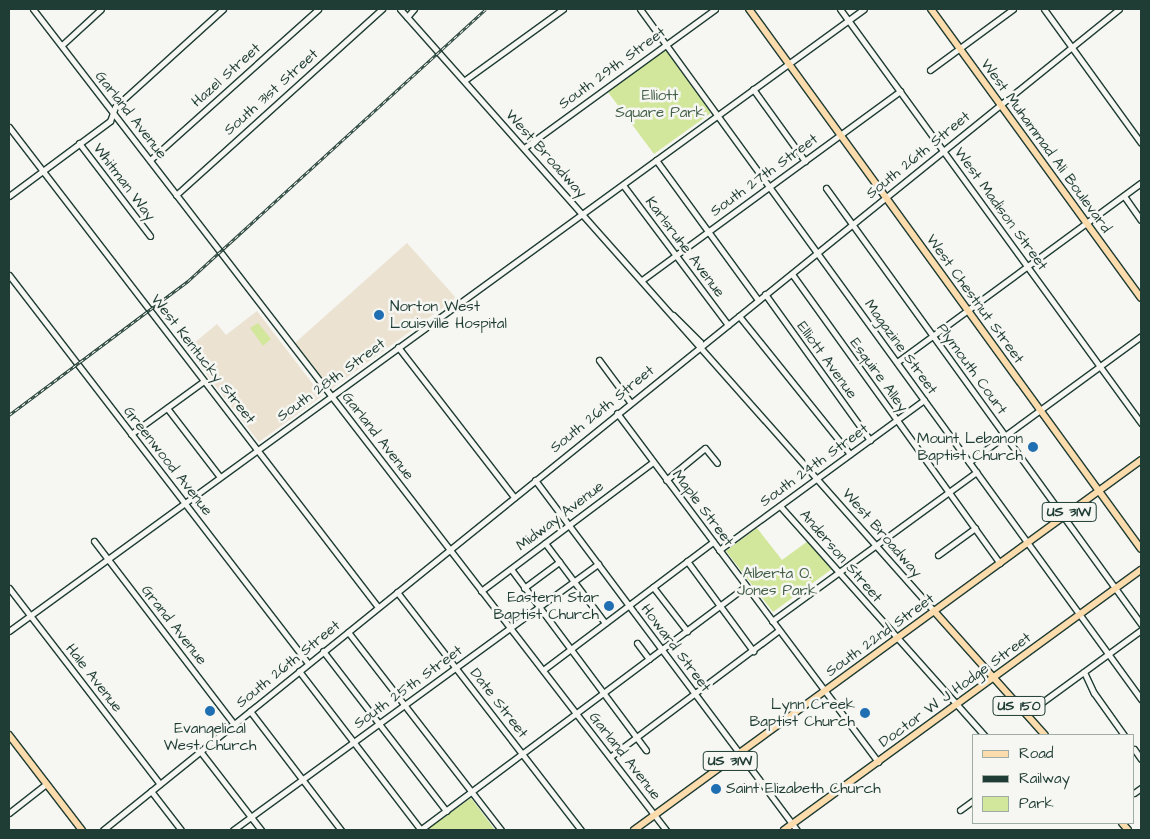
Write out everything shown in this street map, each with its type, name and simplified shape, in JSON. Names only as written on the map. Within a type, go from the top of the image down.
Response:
[{"type":"main road","name":"West Chestnut Street","points":[[749,9],[1141,549]]},
{"type":"main road","name":"West Muhammad Ali Boulevard","points":[[931,9],[1141,298]]},
{"type":"main road","name":"South 22nd Street","points":[[634,830],[1141,460]]},
{"type":"main road","name":"Doctor W J Hodge Street","points":[[784,830],[1141,570]]},
{"type":"main road","name":"West Broadway","points":[[934,611],[1044,734]]},
{"type":"main road","points":[[9,735],[82,830]]},
{"type":"street","name":"Garland Avenue","points":[[33,9],[666,830]]},
{"type":"street","points":[[62,45],[101,9]]},
{"type":"street","points":[[9,196],[110,121],[112,111],[223,9]]},
{"type":"street","name":"Hazel Street","points":[[150,160],[318,9]]},
{"type":"street","name":"South 31st Street","points":[[176,195],[382,9]]},
{"type":"street","name":"West Broadway","points":[[400,9],[673,315],[700,342],[700,347],[934,611]]},
{"type":"street","points":[[407,17],[414,9]]},
{"type":"street","points":[[464,80],[563,9]]},
{"type":"street","name":"Magazine Street","points":[[640,9],[1141,700]]},
{"type":"street","name":"South 29th Street","points":[[524,148],[715,9]]},
{"type":"street","name":"West Madison Street","points":[[840,9],[1141,423]]},
{"type":"street","name":"South 28th Street","points":[[9,631],[864,9]]},
{"type":"street","points":[[930,70],[1013,9]]},
{"type":"street","points":[[1044,9],[1141,143]]},
{"type":"street","name":"South 26th Street","points":[[103,830],[1118,9]]},
{"type":"street","points":[[753,89],[805,161]]},
{"type":"street","name":"South 27th Street","points":[[642,280],[900,91]]},
{"type":"street","name":"West Kentucky Street","points":[[9,127],[378,607]]},
{"type":"street","name":"Whitman Way","points":[[79,143],[150,236]]},
{"type":"street","points":[[656,160],[758,300]]},
{"type":"street","points":[[897,362],[1141,183]]},
{"type":"street","name":"Karlsruhe Avenue","points":[[623,184],[728,325]]},
{"type":"street","name":"Plymouth Court","points":[[826,188],[1141,624]]},
{"type":"street","points":[[1124,196],[1141,220]]},
{"type":"street","name":"Greenwood Avenue","points":[[9,274],[308,663]]},
{"type":"street","name":"Esquire Alley","points":[[792,274],[1000,564]]},
{"type":"street","name":"Elliott Avenue","points":[[765,294],[870,440]]},
{"type":"street","points":[[739,316],[850,454]]},
{"type":"street","points":[[969,462],[1141,336]]},
{"type":"street","points":[[398,347],[514,497]]},
{"type":"street","points":[[600,360],[630,402]]},
{"type":"street","points":[[131,434],[204,381]]},
{"type":"street","name":"South 24th Street","points":[[719,550],[924,400]]},
{"type":"street","points":[[167,408],[220,477]]},
{"type":"street","name":"Maple Street","points":[[617,413],[878,762]]},
{"type":"street","points":[[666,480],[704,448],[717,463]]},
{"type":"street","name":"Midway Avenue","points":[[482,591],[653,462]]},
{"type":"street","points":[[772,621],[976,472]]},
{"type":"street","name":"Howard Street","points":[[535,480],[797,830]]},
{"type":"street","name":"Anderson Street","points":[[780,506],[983,734]]},
{"type":"street","points":[[938,555],[975,528]]},
{"type":"street","name":"Grand Avenue","points":[[94,541],[234,724]]},
{"type":"street","points":[[542,670],[713,542]]},
{"type":"street","points":[[545,543],[605,623]]},
{"type":"street","points":[[687,561],[752,651]]},
{"type":"street","points":[[524,588],[559,562]]},
{"type":"street","name":"South 25th Street","points":[[233,830],[598,564]]},
{"type":"street","points":[[510,569],[646,750]]},
{"type":"street","points":[[299,671],[420,830],[523,755],[746,586]]},
{"type":"street","points":[[653,587],[687,630]]},
{"type":"street","name":"Hale Avenue","points":[[9,588],[160,784]]},
{"type":"street","name":"Date Street","points":[[397,592],[581,830]]},
{"type":"street","points":[[610,757],[779,630]]},
{"type":"street","points":[[1026,714],[1141,630]]},
{"type":"street","points":[[348,632],[501,830]]},
{"type":"street","points":[[637,643],[649,659]]},
{"type":"street","points":[[323,652],[446,811]]},
{"type":"street","points":[[1084,672],[1094,693],[1123,734]]},
{"type":"street","points":[[250,711],[341,830]]},
{"type":"street","points":[[200,751],[261,830]]},
{"type":"street","points":[[9,813],[46,784]]},
{"type":"street","points":[[151,791],[181,830]]},
{"type":"street","points":[[960,810],[972,801]]},
{"type":"shaded area","name":"Norton West Louisville Hospital","points":[[407,243],[456,298],[331,389],[295,343]]},
{"type":"shaded area","points":[[257,311],[322,396],[259,442],[187,349],[217,324],[226,335]]},
{"type":"green space","name":"Elliott Square Park","points":[[664,48],[711,113],[654,154],[608,92]]},
{"type":"green space","points":[[258,323],[271,339],[263,346],[250,328]]},
{"type":"green space","name":"Alberta O. Jones Park","points":[[757,528],[782,560],[808,541],[832,569],[773,612],[726,551]]},
{"type":"green space","points":[[471,798],[495,830],[427,830],[432,826]]},
{"type":"railway","points":[[9,415],[188,281],[486,9]]},
{"type":"place","name":"Norton West Louisville Hospital","points":[[379,315]]},
{"type":"place","name":"Mount Lebanon Baptist Church","points":[[1033,447]]},
{"type":"place","name":"Eastern Star Baptist Church","points":[[609,606]]},
{"type":"place","name":"Evangelical West Church","points":[[210,711]]},
{"type":"place","name":"Lynn Creek Baptist Church","points":[[865,713]]},
{"type":"place","name":"Saint Elizabeth Church","points":[[716,789]]}]
